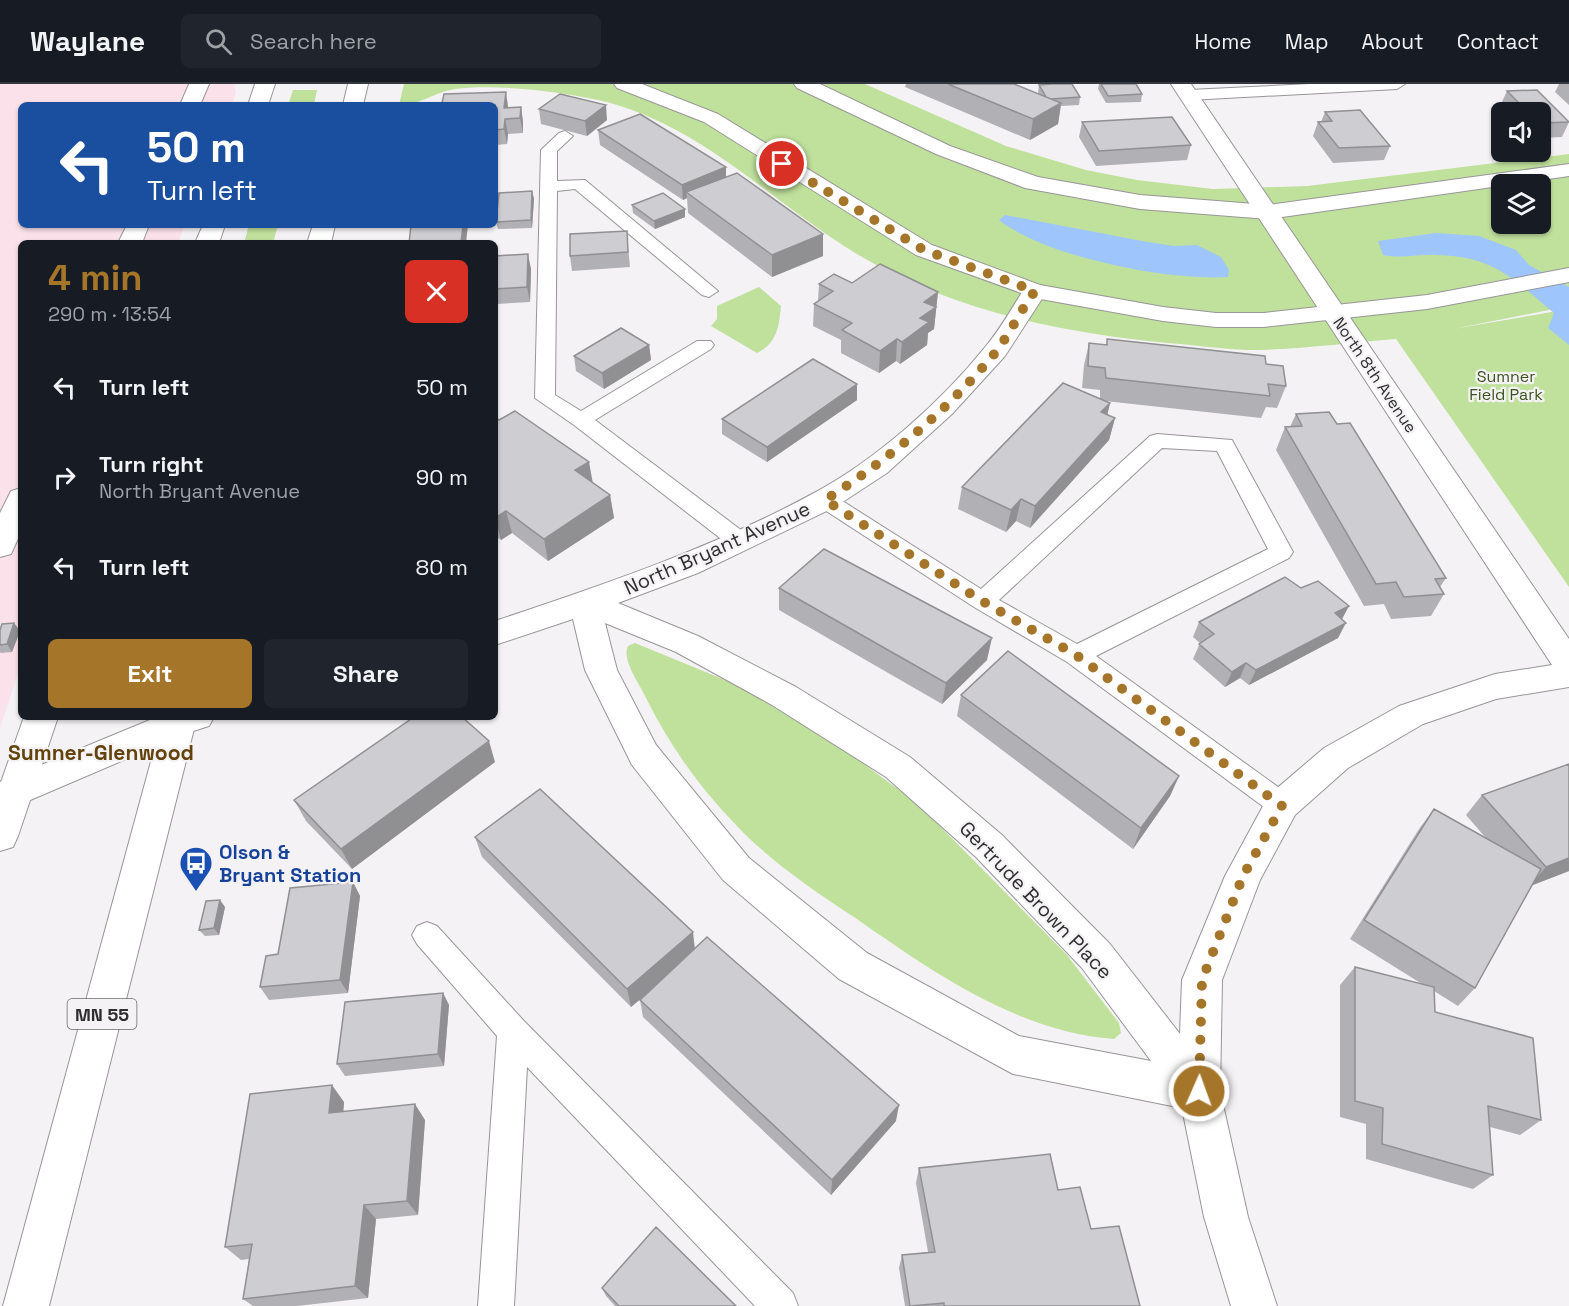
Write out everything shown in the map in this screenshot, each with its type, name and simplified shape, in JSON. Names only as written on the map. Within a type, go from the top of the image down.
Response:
[{"type":"street","points":[[191,102],[199,84]]},
{"type":"street","points":[[259,102],[266,84]]},
{"type":"street","points":[[354,102],[358,84]]},
{"type":"street","points":[[624,84],[711,118],[924,250],[1035,291],[1163,314],[1216,320],[1335,314],[1569,275]]},
{"type":"street","points":[[804,84],[943,150],[1033,183],[1140,202],[1268,212],[1569,170]]},
{"type":"street","name":"North 8th Avenue","points":[[1185,90],[1569,665]]},
{"type":"street","name":"North Bryant Avenue","points":[[498,632],[584,602],[627,590],[687,565],[737,539],[825,500],[877,466],[943,408],[996,351],[1035,291]]},
{"type":"street","points":[[0,547],[18,505]]},
{"type":"street","points":[[584,602],[601,670],[645,755],[736,869],[853,966],[1013,1054],[1199,1091]]},
{"type":"street","name":"Gertrude Brown Place","points":[[584,602],[697,649],[784,696],[898,768],[989,846],[1096,956],[1199,1091]]},
{"type":"street","points":[[1254,1306],[1226,1217],[1199,1091],[1202,980],[1243,876],[1282,806],[1336,758],[1411,715],[1495,687],[1569,675]]},
{"type":"street","points":[[0,836],[8,795],[40,720]]},
{"type":"street","points":[[8,795],[183,720]]},
{"type":"street","name":"MN 55","points":[[26,1306],[185,720]]},
{"type":"lane","points":[[1185,90],[1397,84]]},
{"type":"lane","points":[[565,136],[549,150],[549,187],[554,242],[545,398],[580,420],[737,539]]},
{"type":"lane","points":[[549,187],[579,184],[710,291]]},
{"type":"lane","points":[[619,238],[643,236]]},
{"type":"lane","points":[[580,420],[704,345]]},
{"type":"lane","points":[[982,601],[1157,441],[1224,445],[1281,552],[1076,655]]},
{"type":"lane","points":[[825,500],[982,601],[1076,655],[1282,806]]},
{"type":"lane","points":[[427,935],[513,1031],[780,1306]]},
{"type":"lane","points":[[496,1306],[513,1031]]},
{"type":"shaded area","points":[[0,84],[234,84],[236,93],[233,102],[18,102],[18,228],[184,228],[179,240],[18,240],[18,673],[0,728]]},
{"type":"green space","name":"Sumner Field Park","points":[[404,84],[865,84],[1006,146],[1086,170],[1137,180],[1213,189],[1307,186],[1504,162],[1551,162],[1551,156],[1569,154],[1569,306],[1453,329],[1569,309],[1569,587],[1396,339],[1303,348],[1247,350],[1083,332],[1000,314],[919,286],[881,268],[814,226],[727,161],[665,124],[633,110],[598,100],[527,89],[489,87],[455,89],[417,102],[400,102]]},
{"type":"green space","points":[[293,90],[317,90],[315,102],[289,102]]},
{"type":"green space","points":[[248,228],[277,228],[274,240],[245,240]]},
{"type":"green space","points":[[759,287],[781,306],[776,334],[764,349],[757,353],[711,326],[717,319],[717,306]]},
{"type":"green space","points":[[635,643],[730,682],[827,737],[917,803],[1067,955],[1119,1023],[1121,1033],[1114,1039],[1078,1034],[1044,1025],[977,996],[914,958],[777,863],[723,811],[676,750],[629,666],[628,646]]},
{"type":"water","points":[[1005,215],[1174,246],[1197,245],[1221,257],[1229,270],[1228,277],[1174,275],[1109,264],[1076,255],[1020,233],[999,220]]},
{"type":"water","points":[[1436,233],[1479,236],[1516,250],[1529,265],[1569,287],[1569,345],[1548,328],[1554,313],[1502,272],[1489,265],[1458,257],[1383,255],[1378,241]]},
{"type":"building","points":[[948,84],[1014,84],[1061,103],[1033,119]]},
{"type":"building","points":[[1072,84],[1080,97],[1051,99],[1046,97],[1039,85]]},
{"type":"building","points":[[1101,84],[1136,84],[1142,94],[1108,96]]},
{"type":"building","points":[[1537,90],[1549,102],[1518,102],[1507,91]]},
{"type":"building","points":[[506,92],[504,108],[521,107],[520,118],[505,119],[504,129],[498,130],[498,102],[442,102],[444,94]]},
{"type":"building","points":[[560,94],[606,105],[585,121],[539,109]]},
{"type":"building","points":[[1551,104],[1569,122],[1551,123]]},
{"type":"building","points":[[1360,110],[1390,146],[1339,148],[1318,122],[1332,121],[1325,112]]},
{"type":"building","points":[[640,114],[726,167],[682,185],[598,130]]},
{"type":"building","points":[[1172,117],[1191,145],[1099,151],[1082,122]]},
{"type":"building","points":[[737,173],[823,234],[772,255],[686,192]]},
{"type":"building","points":[[532,191],[531,220],[498,222],[499,193]]},
{"type":"building","points":[[663,193],[685,209],[654,221],[632,205]]},
{"type":"building","points":[[411,228],[463,228],[461,240],[409,240]]},
{"type":"building","points":[[627,231],[628,252],[570,256],[570,234]]},
{"type":"building","points":[[528,254],[527,287],[498,289],[498,256]]},
{"type":"building","points":[[880,264],[938,292],[924,302],[936,307],[920,318],[929,322],[902,342],[897,339],[880,351],[842,330],[852,323],[814,304],[833,291],[819,284],[834,274],[852,283]]},
{"type":"building","points":[[621,328],[649,345],[602,373],[574,356]]},
{"type":"building","points":[[1107,339],[1265,356],[1266,364],[1283,366],[1286,386],[1268,384],[1270,396],[1106,378],[1105,368],[1088,366],[1089,343],[1107,345]]},
{"type":"building","points":[[813,359],[857,384],[767,447],[722,419]]},
{"type":"building","points":[[1063,383],[1110,403],[1101,412],[1115,418],[1035,506],[1021,499],[1011,510],[962,487]]},
{"type":"building","points":[[515,411],[589,462],[575,470],[610,495],[544,539],[506,511],[498,516],[499,420]]},
{"type":"building","points":[[1329,412],[1337,424],[1350,423],[1446,578],[1435,579],[1444,594],[1404,597],[1396,582],[1376,584],[1285,427],[1302,426],[1296,414]]},
{"type":"building","points":[[824,549],[992,638],[946,683],[779,588]]},
{"type":"building","points":[[1285,577],[1301,588],[1318,581],[1349,606],[1335,613],[1346,623],[1256,670],[1246,663],[1232,672],[1199,644],[1214,634],[1199,622]]},
{"type":"building","points":[[14,623],[7,644],[0,645],[2,624]]},
{"type":"building","points":[[1008,651],[1179,776],[1141,828],[961,695]]},
{"type":"building","points":[[410,720],[465,720],[489,741],[341,849],[294,800]]},
{"type":"building","points":[[1569,764],[1569,858],[1546,867],[1482,795]]},
{"type":"building","points":[[540,789],[693,932],[627,989],[475,837]]},
{"type":"building","points":[[1434,809],[1541,869],[1475,988],[1364,920]]},
{"type":"building","points":[[353,882],[340,980],[260,987],[266,956],[278,954],[290,888]]},
{"type":"building","points":[[220,900],[214,928],[199,930],[206,901]]},
{"type":"building","points":[[707,937],[899,1105],[832,1180],[640,1000]]},
{"type":"building","points":[[1355,967],[1434,987],[1435,1012],[1533,1038],[1541,1120],[1488,1106],[1493,1175],[1382,1144],[1383,1108],[1355,1101]]},
{"type":"building","points":[[443,993],[438,1054],[337,1064],[345,1002]]},
{"type":"building","points":[[332,1085],[329,1113],[415,1104],[407,1201],[364,1205],[355,1286],[243,1299],[252,1244],[225,1247],[250,1094]]},
{"type":"building","points":[[1050,1154],[1058,1190],[1080,1187],[1091,1229],[1119,1226],[1140,1306],[944,1306],[944,1303],[910,1306],[902,1255],[935,1252],[919,1168]]},
{"type":"building","points":[[656,1227],[736,1306],[619,1306],[602,1288]]},
{"type":"place","name":"Olson & Bryant Station","points":[[196,892]]},
{"type":"district","name":"Sumner-Glenwood","points":[[101,752]]},
{"type":"route","points":[[782,164],[924,250],[1035,291],[996,351],[943,408],[877,466],[825,500],[982,601],[1076,655],[1282,806],[1243,876],[1202,980],[1199,1091]]}]
